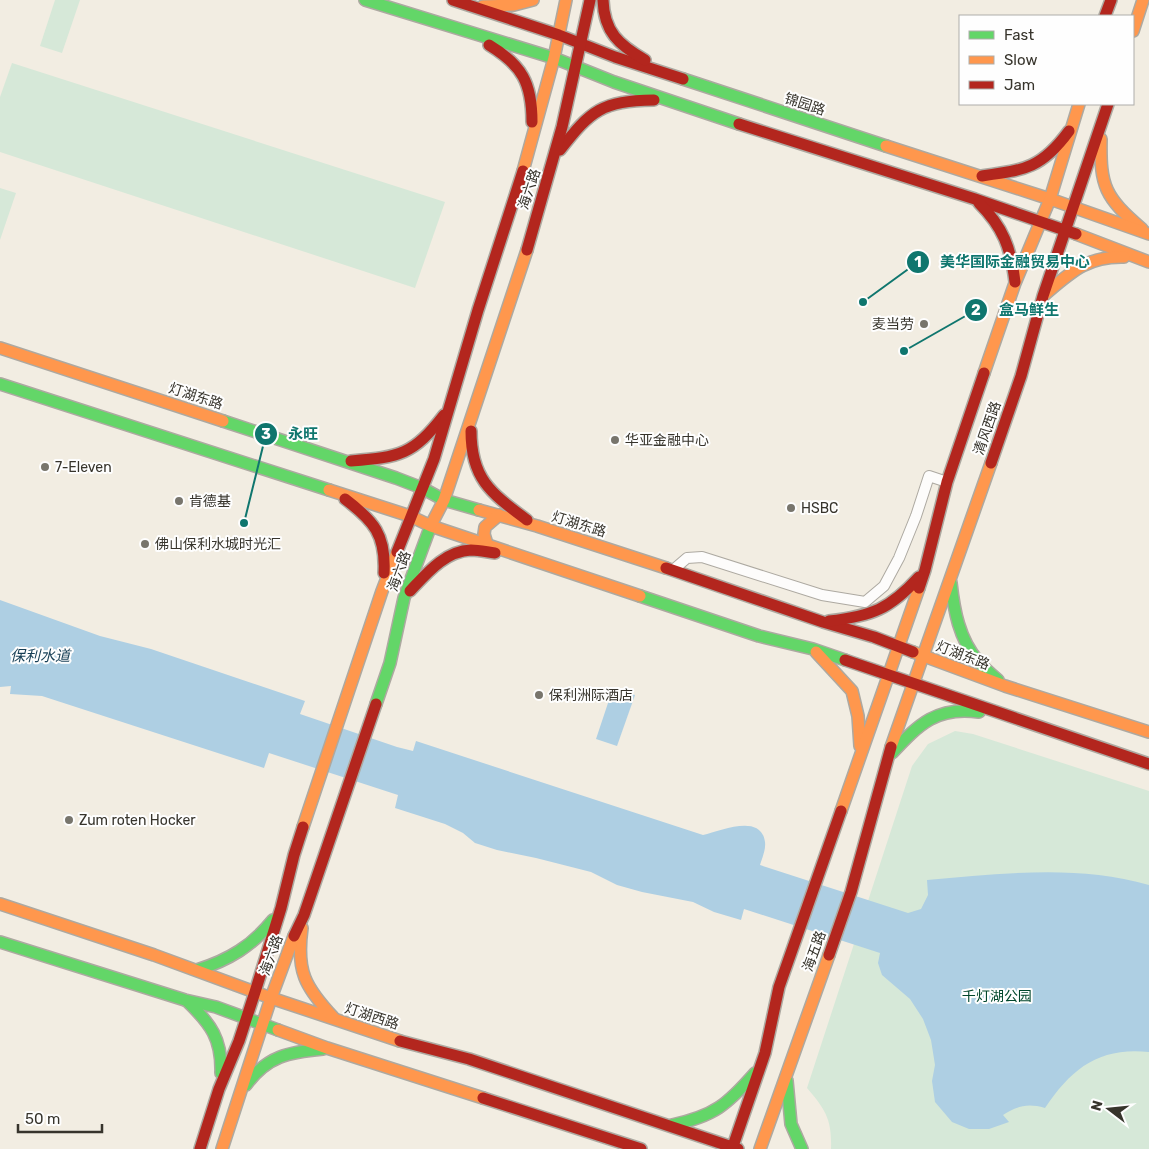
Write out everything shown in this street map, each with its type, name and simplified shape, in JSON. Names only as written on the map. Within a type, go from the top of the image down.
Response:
[{"type":"main road","points":[[366,0],[554,58],[665,100],[975,199],[1065,230],[1143,260]]},
{"type":"main road","name":"锦园路","points":[[453,0],[559,35],[582,45],[673,76],[1148,234]]},
{"type":"main road","points":[[473,6],[514,5],[534,0]]},
{"type":"main road","name":"海六路","points":[[200,1149],[219,1089],[255,992],[281,908],[294,855],[382,591],[434,459],[478,310],[522,176],[554,58],[566,0]]},
{"type":"main road","name":"海六路","points":[[222,1149],[263,1024],[295,933],[304,915],[390,663],[404,598],[431,526],[444,500],[513,294],[556,156],[577,68],[590,0]]},
{"type":"main road","points":[[603,0],[603,9],[608,28],[616,39],[627,50],[673,76]]},
{"type":"main road","points":[[1105,15],[1111,0]]},
{"type":"main road","points":[[1134,28],[1143,0]]},
{"type":"main road","points":[[466,32],[508,56],[521,71],[530,90],[532,112],[531,143]]},
{"type":"main road","points":[[556,156],[587,117],[598,109],[611,103],[630,100],[665,100]]},
{"type":"main road","name":"清风西路","points":[[734,1148],[765,1053],[778,987],[887,675],[899,647],[925,570],[947,482],[1015,283],[1050,200],[1079,105]]},
{"type":"main road","name":"清风西路","points":[[886,760],[1021,376],[1043,296],[1108,105]]},
{"type":"main road","points":[[978,176],[1024,170],[1044,157],[1061,142],[1074,124]]},
{"type":"main road","points":[[1100,127],[1101,165],[1105,186],[1117,205],[1148,234]]},
{"type":"main road","points":[[975,199],[992,214],[1004,232],[1012,258],[1015,283]]},
{"type":"main road","points":[[1043,296],[1081,264],[1098,257],[1114,256],[1143,260]]},
{"type":"main road","name":"灯湖东路","points":[[0,348],[345,461],[422,488],[444,500],[537,526],[674,570],[899,647],[1005,686],[1149,732]]},
{"type":"main road","points":[[0,384],[410,516],[431,526],[760,636],[813,649],[1149,764]]},
{"type":"main road","points":[[345,461],[384,458],[405,453],[422,442],[450,408]]},
{"type":"main road","points":[[473,414],[470,448],[476,469],[485,486],[505,504],[537,526]]},
{"type":"main road","points":[[336,492],[373,523],[382,538],[386,558],[382,591]]},
{"type":"main road","points":[[487,544],[483,528],[488,522],[499,515]]},
{"type":"main road","points":[[404,598],[427,573],[454,553],[472,550],[526,558]]},
{"type":"main road","points":[[823,622],[860,618],[889,606],[904,595],[925,570]]},
{"type":"main road","points":[[950,580],[955,616],[965,640],[977,660],[1005,686]]},
{"type":"main road","points":[[813,649],[852,691],[858,716],[860,753]]},
{"type":"main road","points":[[886,760],[904,739],[922,724],[934,718],[952,711],[996,712]]},
{"type":"main road","name":"海五路","points":[[760,1149],[851,892],[886,760]]},
{"type":"main road","name":"灯湖西路","points":[[0,904],[197,970],[336,1020],[391,1038],[469,1059],[734,1148]]},
{"type":"main road","points":[[197,970],[232,958],[262,935],[281,908]]},
{"type":"main road","points":[[304,915],[300,938],[300,957],[304,977],[311,992],[336,1020]]},
{"type":"main road","points":[[0,942],[185,1000],[216,1007],[327,1048],[641,1149]]},
{"type":"main road","points":[[185,1000],[214,1030],[220,1046],[222,1059],[219,1089]]},
{"type":"main road","points":[[238,1097],[252,1074],[268,1061],[288,1052],[327,1048]]},
{"type":"main road","points":[[670,1125],[698,1120],[718,1110],[732,1100],[761,1066]]},
{"type":"main road","points":[[787,1072],[788,1113],[794,1136],[802,1149]]},
{"type":"street","points":[[674,570],[687,558],[702,557],[822,595],[865,602],[884,586],[899,558],[916,516],[929,476],[947,482]]},
{"type":"green space","points":[[55,0],[80,0],[62,53],[40,46]]},
{"type":"green space","points":[[12,63],[445,202],[415,288],[0,152],[0,97]]},
{"type":"green space","points":[[0,188],[16,193],[0,240]]},
{"type":"green space","name":"千灯湖公园","points":[[955,731],[973,734],[1149,791],[1149,1149],[831,1149],[829,1123],[823,1109],[807,1088],[912,766],[928,744]]},
{"type":"water","name":"保利水道","points":[[0,600],[100,636],[151,649],[305,701],[300,714],[397,747],[413,751],[416,741],[703,835],[739,826],[756,828],[762,833],[765,842],[760,865],[908,913],[921,909],[928,895],[927,880],[1038,872],[1094,875],[1149,885],[1149,1052],[1131,1051],[1101,1057],[1077,1071],[1055,1094],[1045,1108],[1028,1106],[1013,1109],[1003,1115],[1009,1122],[989,1129],[969,1129],[952,1122],[935,1102],[932,1081],[935,1065],[931,1040],[923,1019],[910,999],[882,975],[878,963],[880,953],[744,909],[741,920],[714,912],[693,902],[617,885],[591,872],[475,843],[463,833],[445,824],[395,808],[398,795],[269,753],[264,768],[42,696],[10,694],[11,686],[0,687]]},
{"type":"water","points":[[613,688],[635,695],[617,746],[596,739]]},
{"type":"traffic: fast","points":[[365,0],[554,58],[614,82],[739,124]]},
{"type":"traffic: fast","points":[[683,79],[886,146]]},
{"type":"traffic: fast","points":[[0,384],[329,490]]},
{"type":"traffic: fast","points":[[223,421],[396,478],[422,488],[444,500],[479,510]]},
{"type":"traffic: fast","points":[[376,704],[390,663],[404,598],[431,525]]},
{"type":"traffic: fast","points":[[951,583],[956,614],[966,643],[978,661],[998,680]]},
{"type":"traffic: fast","points":[[640,596],[759,636],[813,649],[845,660]]},
{"type":"traffic: fast","points":[[892,753],[930,719],[951,712],[979,712]]},
{"type":"traffic: fast","points":[[197,970],[230,957],[248,945],[273,920]]},
{"type":"traffic: fast","points":[[0,942],[185,1000],[216,1007],[278,1030]]},
{"type":"traffic: fast","points":[[187,1001],[203,1017],[217,1041],[221,1073]]},
{"type":"traffic: fast","points":[[246,1085],[262,1068],[280,1057],[323,1049]]},
{"type":"traffic: fast","points":[[672,1125],[699,1118],[719,1108],[755,1073]]},
{"type":"traffic: fast","points":[[787,1081],[791,1124],[802,1149]]},
{"type":"traffic: slow","points":[[483,6],[514,5],[533,0]]},
{"type":"traffic: slow","points":[[523,171],[554,58],[566,0]]},
{"type":"traffic: slow","points":[[1134,28],[1143,0]]},
{"type":"traffic: slow","points":[[984,373],[1015,283],[1050,199],[1079,105]]},
{"type":"traffic: slow","points":[[1101,139],[1102,169],[1107,190],[1120,208],[1142,229]]},
{"type":"traffic: slow","points":[[886,146],[1050,199],[1149,234]]},
{"type":"traffic: slow","points":[[1076,234],[1149,262]]},
{"type":"traffic: slow","points":[[431,525],[444,500],[527,250]]},
{"type":"traffic: slow","points":[[1044,295],[1080,267],[1100,259],[1124,257]]},
{"type":"traffic: slow","points":[[0,348],[223,421]]},
{"type":"traffic: slow","points":[[891,747],[991,463]]},
{"type":"traffic: slow","points":[[329,490],[410,516],[431,526],[640,596]]},
{"type":"traffic: slow","points":[[479,510],[537,526],[666,568]]},
{"type":"traffic: slow","points":[[487,544],[484,534],[485,527],[499,515]]},
{"type":"traffic: slow","points":[[303,827],[382,591],[397,552]]},
{"type":"traffic: slow","points":[[841,811],[919,588]]},
{"type":"traffic: slow","points":[[816,652],[852,691],[858,716],[860,746]]},
{"type":"traffic: slow","points":[[913,652],[1005,686],[1149,732]]},
{"type":"traffic: slow","points":[[0,904],[154,955],[271,998],[400,1041]]},
{"type":"traffic: slow","points":[[302,928],[300,956],[305,977],[309,987],[333,1017]]},
{"type":"traffic: slow","points":[[222,1149],[271,998],[294,936]]},
{"type":"traffic: slow","points":[[760,1149],[829,955]]},
{"type":"traffic: slow","points":[[278,1030],[327,1048],[483,1098]]},
{"type":"traffic: jam","points":[[453,0],[683,79]]},
{"type":"traffic: jam","points":[[527,250],[562,127],[590,0]]},
{"type":"traffic: jam","points":[[603,0],[606,21],[610,29],[621,43],[645,60]]},
{"type":"traffic: jam","points":[[1105,15],[1111,0]]},
{"type":"traffic: jam","points":[[489,45],[510,60],[523,76],[530,96],[532,122]]},
{"type":"traffic: jam","points":[[560,150],[580,125],[599,110],[622,103],[654,100]]},
{"type":"traffic: jam","points":[[991,463],[1021,376],[1043,296],[1108,105]]},
{"type":"traffic: jam","points":[[739,124],[975,199],[1076,234]]},
{"type":"traffic: jam","points":[[982,176],[1010,172],[1032,165],[1050,153],[1069,131]]},
{"type":"traffic: jam","points":[[397,552],[434,459],[478,310],[523,171]]},
{"type":"traffic: jam","points":[[979,203],[1000,230],[1008,248],[1015,282]]},
{"type":"traffic: jam","points":[[919,588],[947,482],[984,373]]},
{"type":"traffic: jam","points":[[351,461],[382,458],[404,452],[423,438],[444,415]]},
{"type":"traffic: jam","points":[[471,431],[472,447],[479,473],[493,493],[527,520]]},
{"type":"traffic: jam","points":[[345,499],[364,514],[376,530],[383,548],[384,573]]},
{"type":"traffic: jam","points":[[410,591],[437,564],[453,554],[471,550],[495,553]]},
{"type":"traffic: jam","points":[[666,568],[823,622],[874,637],[913,652]]},
{"type":"traffic: jam","points":[[829,621],[857,617],[879,609],[899,597],[919,577]]},
{"type":"traffic: jam","points":[[845,660],[1149,764]]},
{"type":"traffic: jam","points":[[294,936],[304,915],[376,704]]},
{"type":"traffic: jam","points":[[829,955],[851,892],[891,747]]},
{"type":"traffic: jam","points":[[732,1149],[765,1053],[779,987],[841,811]]},
{"type":"traffic: jam","points":[[200,1149],[219,1089],[239,1041],[255,992],[281,908],[303,827]]},
{"type":"traffic: jam","points":[[400,1041],[469,1059],[738,1149]]},
{"type":"traffic: jam","points":[[483,1098],[641,1149]]},
{"type":"place","name":"美华国际金融贸易中心","points":[[863,302]]},
{"type":"place","name":"麦当劳","points":[[924,324]]},
{"type":"place","name":"盒马鲜生","points":[[904,351]]},
{"type":"place","name":"华亚金融中心","points":[[615,440]]},
{"type":"place","name":"7-Eleven","points":[[45,467]]},
{"type":"place","name":"肯德基","points":[[179,501]]},
{"type":"place","name":"HSBC","points":[[791,508]]},
{"type":"place","name":"永旺","points":[[244,523]]},
{"type":"place","name":"佛山保利水城时光汇","points":[[145,544]]},
{"type":"place","name":"保利洲际酒店","points":[[539,695]]},
{"type":"place","name":"Zum roten Hocker","points":[[69,820]]}]
